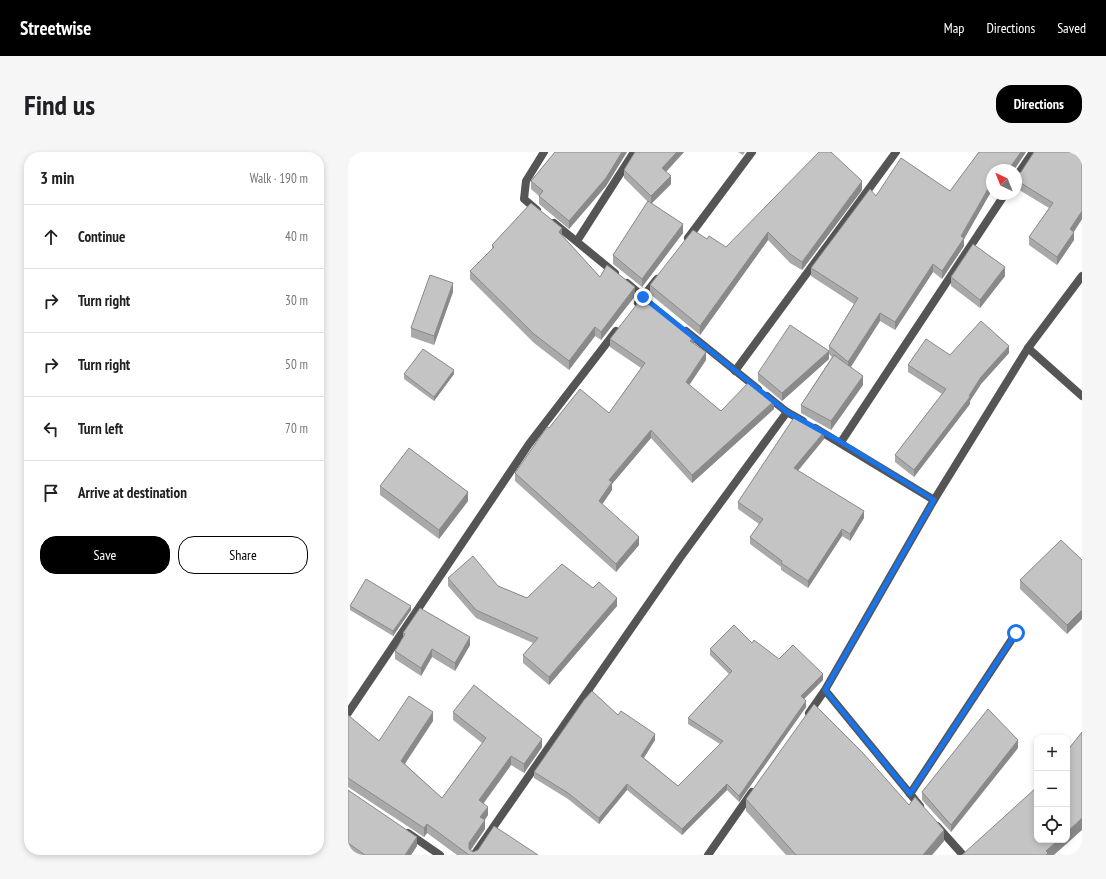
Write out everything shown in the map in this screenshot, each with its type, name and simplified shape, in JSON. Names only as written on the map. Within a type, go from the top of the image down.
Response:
[{"type":"street","points":[[544,152],[526,181],[524,199],[577,241],[655,307]]},
{"type":"street","points":[[577,241],[634,152]]},
{"type":"street","points":[[681,246],[752,152]]},
{"type":"street","points":[[735,371],[896,152]]},
{"type":"street","points":[[1022,168],[1033,152]]},
{"type":"street","points":[[841,442],[1001,200]]},
{"type":"street","points":[[634,309],[662,272]]},
{"type":"street","points":[[802,722],[825,690],[934,500],[1028,348],[1082,276]]},
{"type":"street","points":[[348,713],[529,444],[624,321]]},
{"type":"street","points":[[680,326],[787,412],[841,442],[934,500]]},
{"type":"street","points":[[1028,348],[1082,396]]},
{"type":"street","points":[[474,855],[680,558],[787,412]]},
{"type":"street","points":[[910,794],[1016,633]]},
{"type":"street","points":[[825,690],[910,794],[963,855]]},
{"type":"street","points":[[708,855],[757,785]]},
{"type":"street","points":[[401,828],[440,855]]},
{"type":"building","points":[[555,152],[622,152],[606,178],[569,221],[539,196],[543,191],[531,181]]},
{"type":"building","points":[[635,152],[677,152],[662,168],[671,176],[651,196],[624,170]]},
{"type":"building","points":[[819,152],[831,152],[862,181],[802,262],[790,254],[768,232],[700,326],[650,285],[693,230],[707,239],[709,236],[726,247]]},
{"type":"building","points":[[979,152],[1021,152],[1012,164],[986,164],[986,192],[961,236],[964,238],[942,271],[933,264],[895,322],[880,313],[848,362],[829,346],[858,298],[811,268],[870,189],[876,196],[901,158],[950,191]]},
{"type":"building","points":[[1034,152],[1082,152],[1082,211],[1070,229],[1074,232],[1057,257],[1029,237],[1053,203],[1022,184],[1022,170]]},
{"type":"building","points":[[648,201],[683,224],[642,279],[613,255]]},
{"type":"building","points":[[531,203],[562,228],[559,232],[600,277],[607,265],[635,287],[601,332],[595,327],[569,361],[534,334],[470,271],[494,247],[492,245]]},
{"type":"building","points":[[973,244],[1005,267],[980,300],[951,277]]},
{"type":"building","points":[[430,275],[453,283],[434,336],[411,328]]},
{"type":"building","points":[[644,295],[694,336],[690,341],[706,352],[686,382],[721,411],[750,381],[774,401],[692,475],[651,430],[609,480],[612,482],[599,501],[639,537],[616,564],[515,473],[547,427],[549,428],[580,389],[609,413],[645,363],[610,339]]},
{"type":"building","points":[[981,321],[1009,346],[981,377],[969,396],[970,397],[914,470],[895,455],[946,389],[908,365],[926,339],[950,355]]},
{"type":"building","points":[[790,325],[829,351],[782,393],[758,373]]},
{"type":"building","points":[[423,349],[454,370],[434,397],[404,374]]},
{"type":"building","points":[[834,355],[863,376],[831,421],[801,405]]},
{"type":"building","points":[[795,416],[824,432],[794,468],[864,511],[850,534],[842,529],[808,581],[781,563],[782,561],[750,537],[763,519],[738,502]]},
{"type":"building","points":[[409,448],[468,492],[439,530],[380,486]]},
{"type":"building","points":[[1061,540],[1082,560],[1082,610],[1067,625],[1020,580]]},
{"type":"building","points":[[473,556],[498,586],[527,598],[562,564],[593,588],[599,582],[617,598],[549,677],[523,655],[538,638],[476,610],[448,578]]},
{"type":"building","points":[[366,579],[411,606],[393,631],[350,606]]},
{"type":"building","points":[[420,608],[470,637],[455,663],[432,649],[421,668],[395,651],[405,634],[403,633]]},
{"type":"building","points":[[734,625],[752,643],[754,640],[779,659],[793,645],[823,674],[801,696],[806,701],[739,796],[727,784],[682,829],[627,784],[599,818],[568,793],[534,772],[584,700],[592,691],[618,715],[621,711],[655,734],[641,756],[678,786],[723,741],[688,718],[732,671],[710,649]]},
{"type":"building","points":[[474,685],[542,739],[524,764],[511,756],[479,800],[488,807],[480,817],[485,820],[469,843],[469,849],[473,852],[478,850],[494,826],[538,855],[469,855],[427,824],[424,828],[348,778],[348,715],[379,741],[409,696],[433,712],[401,761],[442,798],[486,738],[453,712]]},
{"type":"building","points":[[814,704],[863,753],[909,805],[915,797],[944,830],[923,855],[796,855],[746,799]]},
{"type":"building","points":[[988,709],[1018,740],[951,825],[922,792]]},
{"type":"building","points":[[1082,732],[1082,818],[1070,829],[1070,771],[1070,747]]},
{"type":"building","points":[[348,790],[417,837],[405,855],[365,855],[348,843]]},
{"type":"building","points":[[1034,790],[1034,843],[1055,843],[1046,851],[1048,853],[1046,855],[962,855]]},
{"type":"route","points":[[643,297],[787,412],[841,442],[934,500],[825,690],[910,794],[1016,633]]}]
